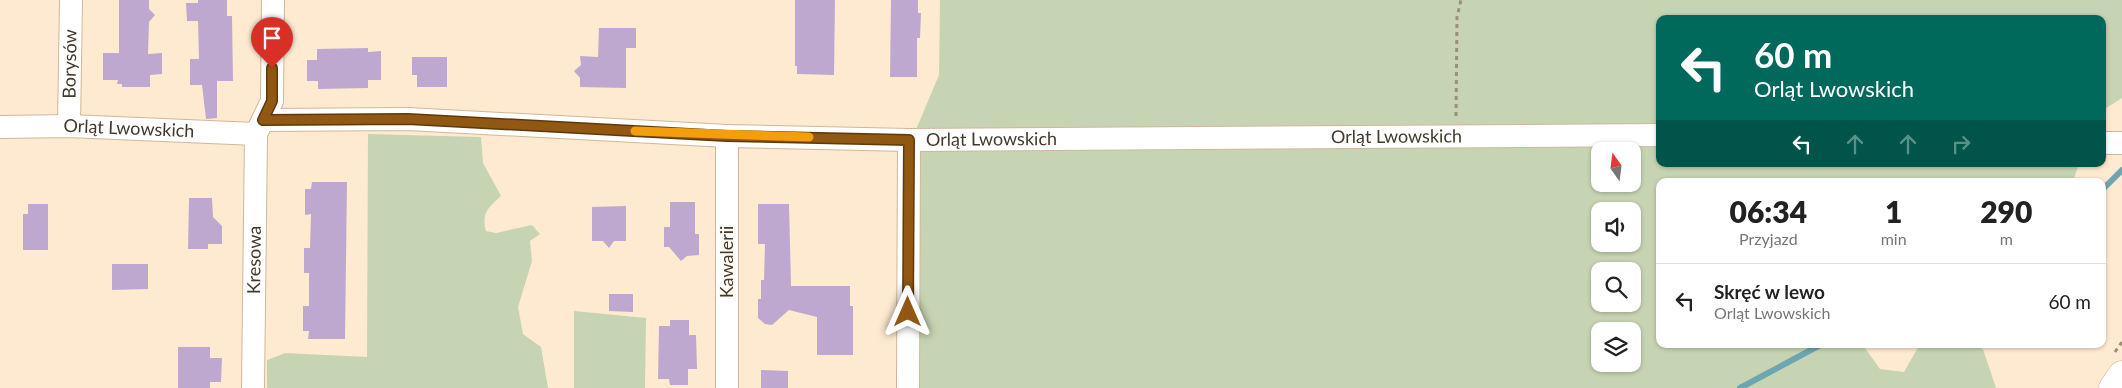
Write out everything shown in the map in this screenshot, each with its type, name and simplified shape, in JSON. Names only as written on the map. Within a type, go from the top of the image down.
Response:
[{"type":"main road","points":[[2113,388],[2122,375]]},
{"type":"street","name":"Borysów","points":[[68,126],[71,0]]},
{"type":"street","points":[[260,127],[272,101],[273,0]]},
{"type":"street","name":"Orląt Lwowskich","points":[[0,127],[260,127],[408,119],[727,136],[909,140],[1656,134]]},
{"type":"street","name":"Kresowa","points":[[253,388],[260,127]]},
{"type":"street","name":"Kawalerii","points":[[727,136],[727,388]]},
{"type":"street","points":[[908,388],[909,140]]},
{"type":"street","points":[[2106,143],[2122,143]]},
{"type":"path","points":[[1458,136],[1456,115],[1458,17],[1461,0]]},
{"type":"green space","points":[[940,0],[2122,0],[2122,98],[2106,108],[2106,15],[1656,15],[1656,167],[2078,167],[2074,178],[1656,178],[1656,348],[1865,348],[1880,369],[1904,372],[1918,348],[1980,348],[1983,349],[1996,388],[918,388],[912,139],[939,75]]},
{"type":"green space","points":[[368,134],[481,137],[483,163],[501,196],[492,204],[485,215],[486,231],[496,233],[532,225],[540,234],[530,241],[532,261],[518,307],[523,334],[541,347],[548,388],[267,388],[267,360],[285,353],[367,357]]},
{"type":"green space","points":[[574,311],[646,318],[645,388],[574,388]]},
{"type":"building","points":[[119,0],[149,0],[149,9],[155,15],[149,22],[148,54],[162,53],[162,74],[150,75],[150,87],[122,87],[122,84],[117,84],[118,80],[103,80],[103,53],[119,53]]},
{"type":"building","points":[[198,0],[227,0],[227,16],[232,16],[233,81],[217,81],[217,118],[206,119],[202,85],[190,85],[190,59],[199,59],[198,21],[187,21],[186,3],[198,3]]},
{"type":"building","points":[[795,0],[835,0],[834,75],[797,74],[797,66],[795,66]]},
{"type":"building","points":[[891,0],[918,0],[918,13],[921,13],[920,38],[917,38],[917,77],[890,77]]},
{"type":"building","points":[[599,28],[636,28],[636,48],[626,48],[626,88],[580,87],[580,78],[574,71],[581,65],[580,56],[598,57]]},
{"type":"building","points":[[368,48],[368,52],[381,51],[381,80],[368,80],[368,88],[318,89],[318,81],[307,81],[307,60],[317,60],[317,49]]},
{"type":"building","points":[[412,57],[447,57],[447,87],[417,87],[417,75],[412,75]]},
{"type":"building","points":[[312,182],[347,182],[345,339],[308,339],[309,331],[303,331],[303,306],[309,306],[309,273],[304,273],[304,248],[310,248],[311,214],[305,215],[305,189],[311,189]]},
{"type":"building","points":[[189,198],[212,198],[213,217],[222,226],[222,244],[208,244],[208,249],[188,249]]},
{"type":"building","points":[[670,202],[695,202],[695,234],[699,234],[699,255],[687,256],[681,261],[669,247],[664,247],[664,227],[670,227]]},
{"type":"building","points":[[28,204],[48,204],[48,250],[23,250],[23,214],[28,214]]},
{"type":"building","points":[[758,204],[789,204],[791,286],[850,286],[850,306],[853,306],[853,355],[817,355],[817,317],[789,310],[772,325],[765,324],[758,318],[761,280],[764,280],[765,244],[758,244]]},
{"type":"building","points":[[626,206],[626,241],[614,241],[609,248],[603,241],[592,241],[592,207]]},
{"type":"building","points":[[112,264],[148,264],[148,289],[112,290]]},
{"type":"building","points":[[609,294],[633,294],[633,312],[609,311]]},
{"type":"building","points":[[670,320],[689,320],[689,335],[696,335],[697,369],[688,369],[688,385],[670,385],[669,379],[658,379],[659,326],[670,326]]},
{"type":"building","points":[[178,347],[210,347],[210,358],[222,358],[221,382],[210,382],[210,388],[178,388]]},
{"type":"building","points":[[761,370],[788,371],[788,388],[761,388]]},
{"type":"waterway","points":[[2106,186],[2122,170]]},
{"type":"waterway","points":[[1740,388],[1815,348]]},
{"type":"slow traffic","points":[[635,131],[727,136],[809,137]]},
{"type":"route","points":[[272,68],[272,101],[263,120],[408,119],[727,136],[909,140],[908,312]]}]
